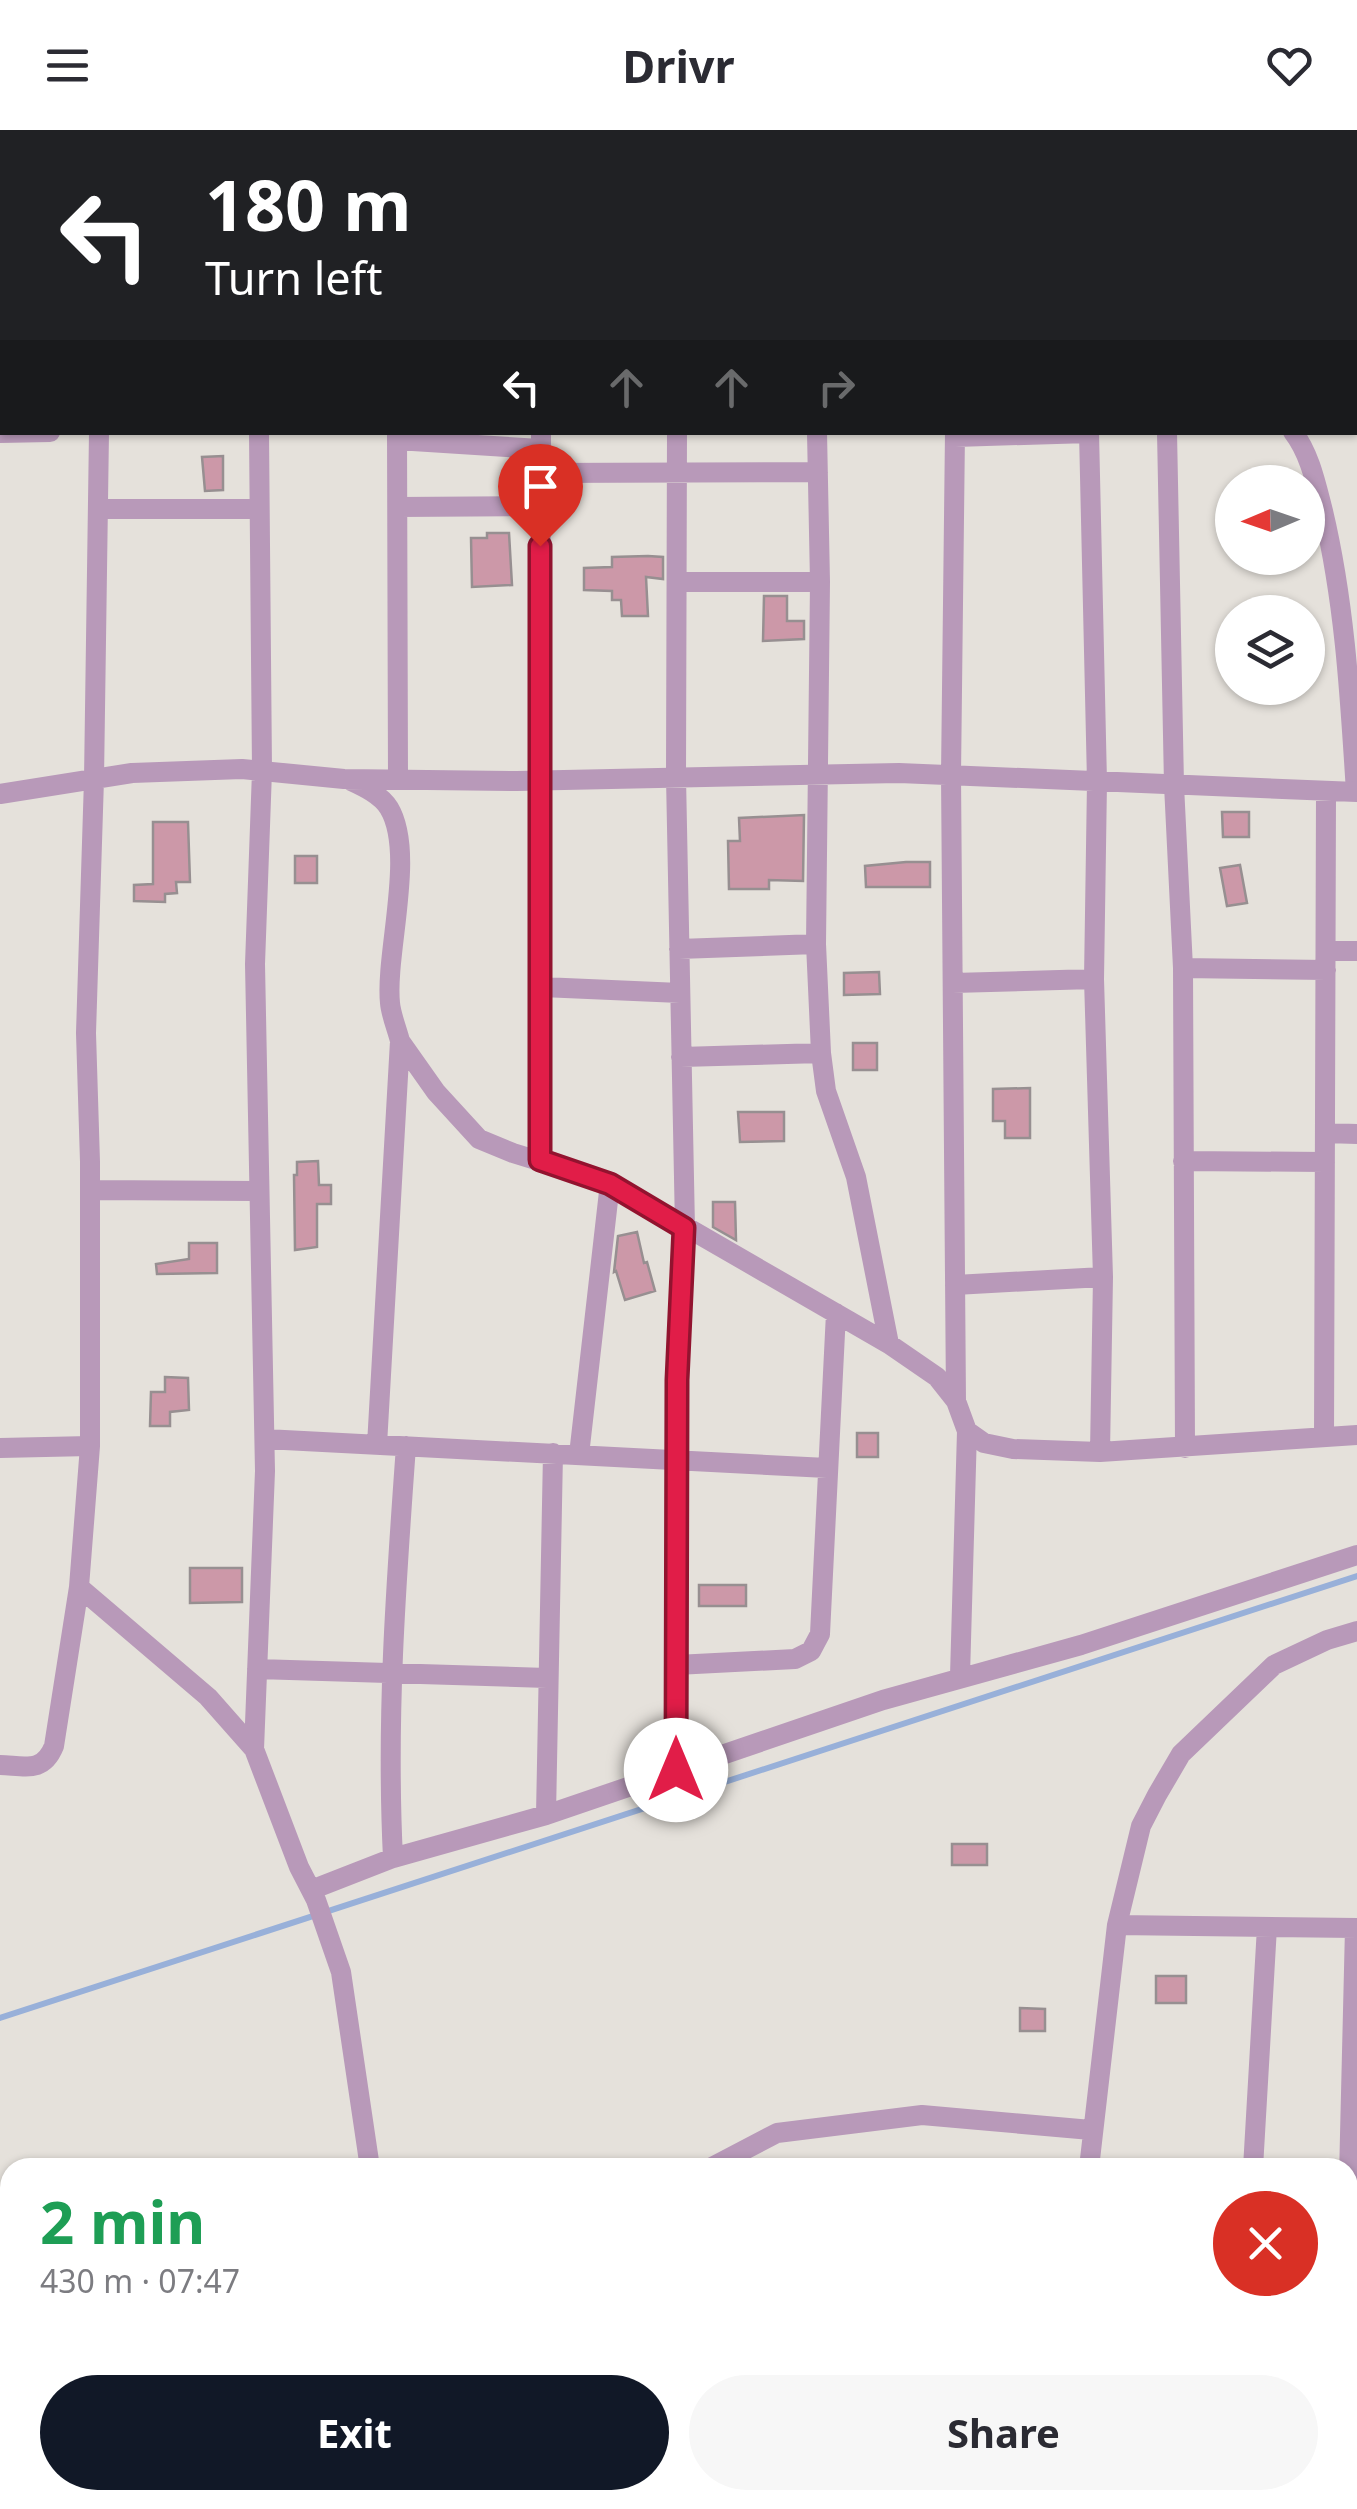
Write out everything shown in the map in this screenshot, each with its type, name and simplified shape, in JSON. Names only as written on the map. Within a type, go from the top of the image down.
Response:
[{"type":"street","points":[[0,1765],[40,1766],[48,1760],[54,1746],[79,1586],[90,1446],[86,1034],[99,435]]},
{"type":"street","points":[[254,1749],[264,1439],[256,964],[262,772],[260,435]]},
{"type":"street","points":[[676,1770],[676,1460],[684,1228],[676,778],[677,435]]},
{"type":"street","points":[[817,435],[820,582],[816,944],[821,1053],[826,1091],[856,1178],[889,1344]]},
{"type":"street","points":[[955,435],[951,775],[956,1400]]},
{"type":"street","points":[[1089,435],[1097,782],[1094,979],[1103,1277],[1100,1452]]},
{"type":"street","points":[[1167,435],[1174,785],[1183,968],[1185,1448]]},
{"type":"street","points":[[0,794],[182,770],[398,780],[951,775],[1356,792],[1345,626],[1348,590],[1315,478],[1295,435]]},
{"type":"street","points":[[398,780],[397,436],[540,441],[540,1160]]},
{"type":"street","points":[[540,473],[818,472]]},
{"type":"street","points":[[399,507],[540,506]]},
{"type":"street","points":[[99,509],[259,510]]},
{"type":"street","points":[[677,582],[820,582]]},
{"type":"street","points":[[344,778],[368,788],[389,808],[398,836],[399,887],[390,1003],[400,1041],[377,1444]]},
{"type":"street","points":[[1324,1437],[1326,792]]},
{"type":"street","points":[[679,949],[816,944]]},
{"type":"street","points":[[1183,968],[1326,960],[1357,951]]},
{"type":"street","points":[[952,983],[1094,979]]},
{"type":"street","points":[[542,987],[680,992]]},
{"type":"street","points":[[400,1041],[436,1092],[479,1139],[610,1184],[889,1344],[937,1376],[956,1400],[967,1431],[960,1676]]},
{"type":"street","points":[[681,1057],[821,1053]]},
{"type":"street","points":[[1325,1133],[1357,1134]]},
{"type":"street","points":[[1183,1161],[1325,1162]]},
{"type":"street","points":[[579,1455],[610,1184]]},
{"type":"street","points":[[90,1190],[258,1190]]},
{"type":"street","points":[[955,1285],[1103,1277]]},
{"type":"street","points":[[676,1665],[795,1659],[811,1652],[820,1634],[836,1313]]},
{"type":"street","points":[[967,1431],[984,1443],[1014,1449],[1100,1452],[1357,1435]]},
{"type":"street","points":[[264,1439],[827,1468]]},
{"type":"street","points":[[0,1448],[90,1446]]},
{"type":"street","points":[[393,1858],[388,1770],[390,1674],[406,1446]]},
{"type":"street","points":[[546,1815],[553,1454]]},
{"type":"street","points":[[311,1890],[393,1858],[546,1815],[960,1676],[1081,1645],[1357,1555]]},
{"type":"street","points":[[79,1586],[197,1687],[254,1749],[341,1972],[369,2158]]},
{"type":"street","points":[[1090,2158],[1117,1925],[1141,1826],[1181,1754],[1274,1665],[1327,1640],[1357,1631]]},
{"type":"street","points":[[257,1669],[547,1678]]},
{"type":"street","points":[[1117,1925],[1356,1928],[1349,2158]]},
{"type":"street","points":[[1253,2158],[1267,1927]]},
{"type":"street","points":[[729,2158],[777,2133],[922,2115],[1091,2130]]},
{"type":"building","points":[[223,456],[223,490],[205,491],[202,457]]},
{"type":"building","points":[[487,533],[509,533],[512,585],[472,587],[471,538],[487,538]]},
{"type":"building","points":[[612,557],[663,557],[663,579],[646,577],[648,616],[622,616],[621,600],[612,600],[612,591],[584,590],[584,568],[612,567]]},
{"type":"building","points":[[764,596],[787,596],[787,621],[804,621],[804,639],[763,641]]},
{"type":"building","points":[[1222,812],[1249,812],[1249,837],[1223,837]]},
{"type":"building","points":[[804,815],[803,881],[769,880],[769,889],[729,889],[728,841],[740,841],[739,818]]},
{"type":"building","points":[[153,822],[188,822],[190,882],[176,882],[177,893],[165,894],[165,902],[134,901],[134,885],[153,884]]},
{"type":"building","points":[[295,856],[317,856],[317,883],[295,883]]},
{"type":"building","points":[[930,862],[930,887],[866,887],[865,866]]},
{"type":"building","points":[[1240,865],[1247,903],[1227,906],[1220,868]]},
{"type":"building","points":[[879,972],[880,994],[844,995],[844,973]]},
{"type":"building","points":[[853,1043],[877,1043],[877,1070],[853,1070]]},
{"type":"building","points":[[1030,1088],[1030,1138],[1005,1138],[1005,1121],[993,1121],[993,1089]]},
{"type":"building","points":[[738,1112],[784,1112],[784,1141],[740,1142]]},
{"type":"building","points":[[318,1161],[319,1185],[331,1185],[331,1204],[317,1204],[317,1247],[295,1250],[297,1162]]},
{"type":"building","points":[[713,1202],[735,1202],[736,1240],[713,1227]]},
{"type":"building","points":[[637,1232],[655,1291],[625,1300],[614,1272],[618,1236]]},
{"type":"building","points":[[189,1243],[217,1243],[217,1273],[157,1274],[156,1264],[189,1259]]},
{"type":"building","points":[[165,1377],[188,1378],[189,1410],[170,1412],[170,1426],[150,1426],[151,1392],[165,1392]]},
{"type":"building","points":[[857,1433],[878,1433],[878,1457],[857,1457]]},
{"type":"building","points":[[190,1568],[242,1568],[242,1602],[190,1603]]},
{"type":"building","points":[[699,1585],[746,1585],[746,1606],[699,1606]]},
{"type":"building","points":[[952,1844],[987,1844],[987,1865],[952,1865]]},
{"type":"building","points":[[1156,1976],[1186,1976],[1186,2003],[1156,2003]]},
{"type":"building","points":[[1020,2008],[1045,2009],[1045,2031],[1020,2031]]},
{"type":"waterway","points":[[0,2018],[1357,1576]]},
{"type":"route","points":[[540,546],[540,1160],[610,1184],[684,1228],[677,1380],[676,1770]]}]
